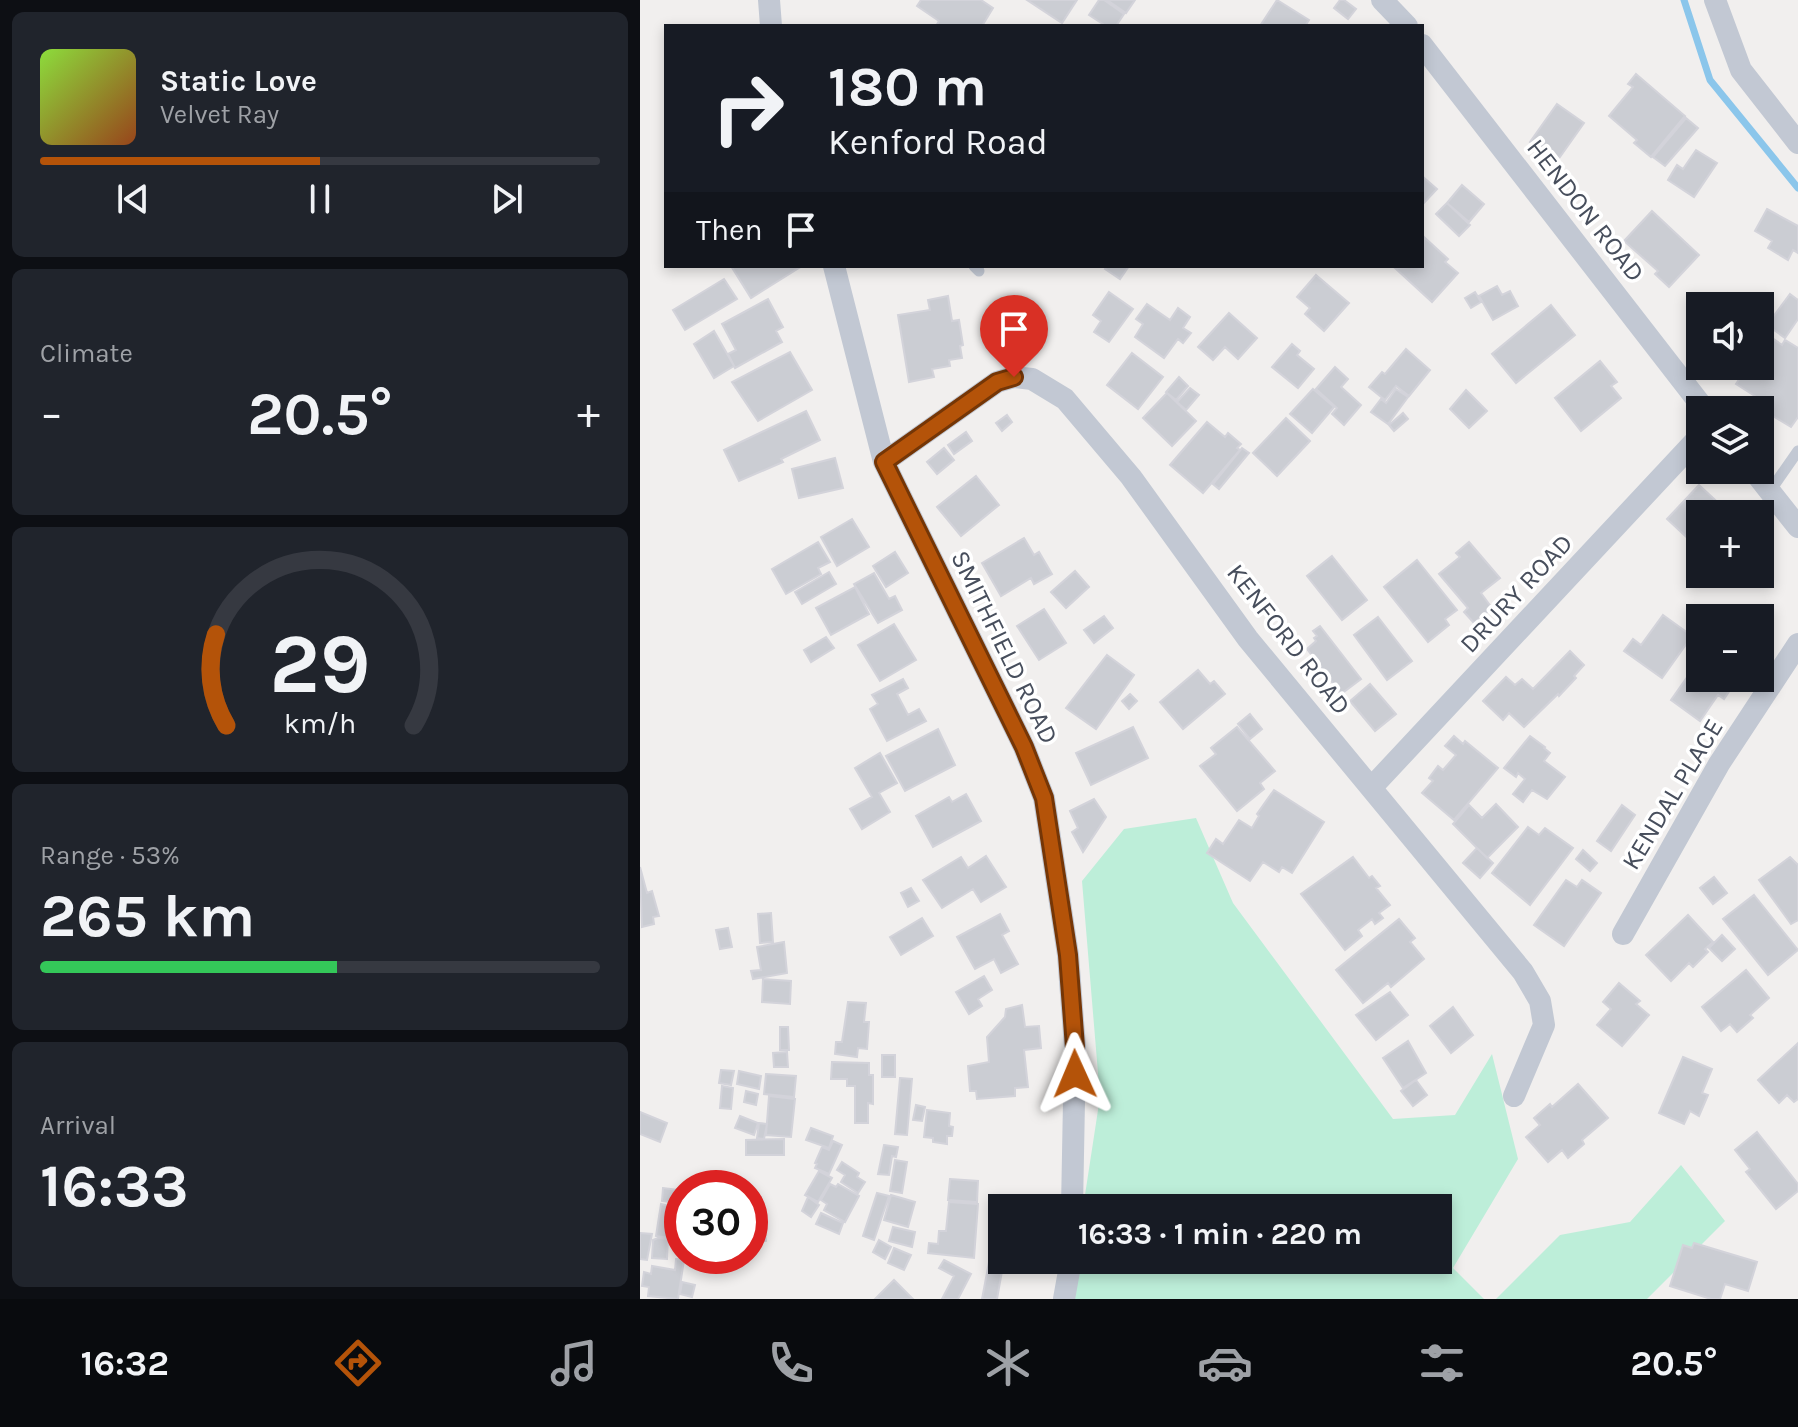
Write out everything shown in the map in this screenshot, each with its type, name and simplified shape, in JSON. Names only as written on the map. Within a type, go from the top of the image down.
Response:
[{"type":"street","points":[[769,0],[771,24]]},
{"type":"street","points":[[1382,0],[1405,24]]},
{"type":"street","points":[[1715,0],[1741,70],[1798,143]]},
{"type":"street","name":"HENDON ROAD","points":[[1424,48],[1694,396]]},
{"type":"street","name":"SMITHFIELD ROAD","points":[[835,268],[884,462],[1024,747],[1044,798],[1068,955],[1075,1047],[1072,1194]]},
{"type":"street","name":"KENFORD ROAD","points":[[884,462],[997,382],[1014,377],[1032,379],[1065,399],[1131,477],[1248,639],[1523,972],[1540,1001],[1544,1025],[1514,1096]]},
{"type":"street","name":"DRURY ROAD","points":[[1372,787],[1686,451]]},
{"type":"street","points":[[1764,484],[1798,527]]},
{"type":"street","name":"KENDAL PLACE","points":[[1623,934],[1719,764],[1798,644]]},
{"type":"street","points":[[1064,1299],[1068,1274]]},
{"type":"lane","points":[[1770,491],[1798,451]]},
{"type":"green space","points":[[1196,818],[1233,903],[1393,1119],[1455,1115],[1492,1054],[1518,1159],[1453,1268],[1484,1299],[1068,1299],[1072,1274],[1452,1274],[1452,1194],[1085,1194],[1100,1097],[1082,881],[1124,829]]},
{"type":"green space","points":[[1681,1165],[1725,1221],[1647,1299],[1496,1299],[1560,1235],[1630,1222]]},
{"type":"building","points":[[921,0],[981,0],[993,8],[983,24],[937,24],[939,21],[917,6]]},
{"type":"building","points":[[1027,0],[1077,0],[1062,23]]},
{"type":"building","points":[[1099,0],[1104,0],[1124,14],[1117,24],[1103,24],[1089,15]]},
{"type":"building","points":[[1107,0],[1135,0],[1126,13]]},
{"type":"building","points":[[1277,0],[1309,20],[1306,24],[1261,24]]},
{"type":"building","points":[[1340,0],[1356,9],[1348,19],[1334,8]]},
{"type":"building","points":[[1636,74],[1685,116],[1651,157],[1609,116],[1633,87],[1628,84]]},
{"type":"building","points":[[1557,104],[1584,123],[1557,161],[1530,142]]},
{"type":"building","points":[[1686,118],[1698,128],[1665,166],[1653,157]]},
{"type":"building","points":[[1696,150],[1717,163],[1694,197],[1668,180],[1677,165],[1683,169]]},
{"type":"building","points":[[1424,178],[1437,189],[1424,203]]},
{"type":"building","points":[[1462,185],[1484,204],[1469,222],[1447,203]]},
{"type":"building","points":[[1447,203],[1470,225],[1459,236],[1436,214]]},
{"type":"building","points":[[1767,209],[1798,226],[1798,253],[1793,250],[1788,260],[1768,248],[1772,241],[1755,231]]},
{"type":"building","points":[[1652,211],[1699,255],[1669,287],[1655,274],[1658,271],[1624,241]]},
{"type":"building","points":[[1424,237],[1458,273],[1432,302],[1395,268],[1424,268]]},
{"type":"building","points":[[732,268],[799,268],[751,298]]},
{"type":"building","points":[[1106,268],[1128,268],[1120,279]]},
{"type":"building","points":[[1316,275],[1349,303],[1324,331],[1305,314],[1310,308],[1297,297]]},
{"type":"building","points":[[724,279],[737,299],[685,330],[673,310]]},
{"type":"building","points":[[1497,286],[1502,295],[1510,291],[1518,306],[1493,320],[1479,296]]},
{"type":"building","points":[[1109,292],[1133,309],[1109,342],[1094,332],[1101,321],[1093,315]]},
{"type":"building","points":[[1475,292],[1481,302],[1471,308],[1465,298]]},
{"type":"building","points":[[1790,294],[1798,300],[1798,319],[1785,338],[1774,330],[1774,316]]},
{"type":"building","points":[[948,296],[952,321],[959,320],[962,358],[949,360],[950,366],[932,369],[934,377],[909,382],[898,315],[930,310],[928,300]]},
{"type":"building","points":[[768,299],[783,327],[776,331],[782,342],[735,368],[728,354],[736,350],[722,324]]},
{"type":"building","points":[[1147,304],[1170,320],[1178,308],[1190,317],[1183,328],[1191,333],[1183,343],[1178,339],[1164,358],[1135,337],[1143,324],[1136,319]]},
{"type":"building","points":[[1551,305],[1575,335],[1516,383],[1492,354]]},
{"type":"building","points":[[1229,313],[1257,338],[1238,359],[1225,347],[1213,360],[1198,347]]},
{"type":"building","points":[[714,331],[734,366],[714,378],[694,344]]},
{"type":"building","points":[[1774,339],[1782,345],[1785,340],[1798,348],[1798,417],[1791,427],[1774,417],[1774,396],[1755,396],[1736,384],[1739,380],[1774,380]]},
{"type":"building","points":[[1292,344],[1300,351],[1297,355],[1314,369],[1298,388],[1272,367]]},
{"type":"building","points":[[1406,349],[1430,370],[1409,396],[1396,386],[1385,400],[1369,387]]},
{"type":"building","points":[[790,352],[812,390],[758,421],[732,382]]},
{"type":"building","points":[[1132,353],[1163,377],[1138,409],[1107,385]]},
{"type":"building","points":[[1600,361],[1617,382],[1611,386],[1621,398],[1581,431],[1555,398]]},
{"type":"building","points":[[1335,367],[1348,379],[1341,387],[1361,405],[1344,425],[1332,414],[1337,408],[1316,389]]},
{"type":"building","points":[[1179,377],[1188,386],[1176,400],[1166,392]]},
{"type":"building","points":[[1190,388],[1199,395],[1186,410],[1177,402]]},
{"type":"building","points":[[1313,389],[1334,407],[1312,433],[1290,414]]},
{"type":"building","points":[[1396,389],[1408,397],[1388,424],[1371,412],[1381,399],[1386,403]]},
{"type":"building","points":[[1466,390],[1487,411],[1469,428],[1450,409]]},
{"type":"building","points":[[1167,393],[1196,421],[1172,446],[1143,418]]},
{"type":"building","points":[[806,411],[820,440],[781,459],[783,462],[739,481],[724,450]]},
{"type":"building","points":[[1403,413],[1408,419],[1394,431],[1389,425]]},
{"type":"building","points":[[1007,415],[1012,422],[1002,431],[996,423]]},
{"type":"building","points":[[1286,418],[1310,441],[1277,476],[1253,453]]},
{"type":"building","points":[[1207,422],[1225,437],[1228,433],[1241,444],[1237,448],[1240,450],[1203,493],[1170,465]]},
{"type":"building","points":[[966,432],[972,441],[954,454],[948,445]]},
{"type":"building","points":[[944,448],[954,460],[937,474],[927,462]]},
{"type":"building","points":[[1242,448],[1249,453],[1219,489],[1213,484]]},
{"type":"building","points":[[835,458],[843,488],[799,498],[792,469]]},
{"type":"building","points":[[976,476],[999,505],[961,536],[937,507]]},
{"type":"building","points":[[1699,485],[1715,500],[1686,500],[1686,537],[1667,519]]},
{"type":"building","points":[[852,519],[869,547],[837,566],[821,537]]},
{"type":"building","points":[[1024,538],[1034,555],[1039,552],[1052,574],[1034,584],[1031,578],[1001,596],[982,563]]},
{"type":"building","points":[[818,542],[830,562],[818,568],[821,574],[786,594],[772,569]]},
{"type":"building","points":[[1469,542],[1500,578],[1481,593],[1492,608],[1474,623],[1464,612],[1468,608],[1439,574],[1460,557],[1456,553]]},
{"type":"building","points":[[895,552],[908,573],[886,587],[873,566]]},
{"type":"building","points":[[1332,556],[1367,600],[1342,620],[1307,576]]},
{"type":"building","points":[[1417,560],[1457,610],[1445,619],[1449,625],[1428,642],[1384,587]]},
{"type":"building","points":[[1075,571],[1089,587],[1066,608],[1051,592]]},
{"type":"building","points":[[829,572],[836,584],[802,604],[795,592]]},
{"type":"building","points":[[874,573],[889,599],[895,596],[902,610],[878,623],[854,584]]},
{"type":"building","points":[[855,587],[869,614],[831,635],[816,608]]},
{"type":"building","points":[[1044,609],[1066,643],[1039,660],[1017,626]]},
{"type":"building","points":[[1663,615],[1686,632],[1686,644],[1662,678],[1624,651],[1633,639],[1641,645]]},
{"type":"building","points":[[1104,616],[1113,628],[1094,643],[1084,630]]},
{"type":"building","points":[[1378,617],[1412,661],[1387,680],[1354,635]]},
{"type":"building","points":[[894,624],[916,660],[880,681],[858,645]]},
{"type":"building","points":[[1320,626],[1361,679],[1341,694],[1307,649],[1316,641],[1313,631]]},
{"type":"building","points":[[826,637],[834,648],[811,662],[804,650]]},
{"type":"building","points":[[1570,651],[1584,665],[1559,696],[1524,727],[1509,713],[1503,720],[1483,701],[1506,677],[1515,685],[1522,679],[1533,689]]},
{"type":"building","points":[[1107,655],[1134,675],[1096,729],[1066,708]]},
{"type":"building","points":[[1198,670],[1210,684],[1214,681],[1225,694],[1183,729],[1160,702]]},
{"type":"building","points":[[903,679],[908,688],[897,694],[908,715],[919,709],[926,721],[887,741],[870,709],[878,704],[872,695]]},
{"type":"building","points":[[1686,679],[1686,692],[1729,692],[1724,699],[1718,695],[1700,721],[1671,700]]},
{"type":"building","points":[[1370,684],[1396,714],[1375,731],[1350,701]]},
{"type":"building","points":[[1130,694],[1137,701],[1129,709],[1122,701]]},
{"type":"building","points":[[1250,714],[1262,729],[1250,739],[1238,724]]},
{"type":"building","points":[[1133,727],[1148,758],[1091,785],[1076,753]]},
{"type":"building","points":[[1237,727],[1275,771],[1260,783],[1264,789],[1237,811],[1200,766],[1216,754],[1211,748]]},
{"type":"building","points":[[938,729],[955,765],[905,791],[886,756]]},
{"type":"building","points":[[1454,736],[1463,744],[1465,741],[1498,768],[1454,820],[1422,793],[1433,781],[1429,778],[1438,766],[1443,770],[1456,755],[1445,746]]},
{"type":"building","points":[[1530,736],[1550,753],[1544,761],[1565,777],[1547,799],[1532,790],[1523,802],[1513,794],[1525,779],[1518,773],[1516,777],[1504,768]]},
{"type":"building","points":[[880,753],[897,783],[879,793],[890,812],[862,829],[850,809],[872,797],[855,768]]},
{"type":"building","points":[[1274,790],[1324,822],[1292,873],[1282,867],[1279,872],[1263,862],[1250,881],[1207,853],[1216,839],[1223,844],[1239,820],[1252,828],[1259,816],[1257,814]]},
{"type":"building","points":[[966,794],[981,821],[933,847],[916,816],[949,797],[952,802]]},
{"type":"building","points":[[1094,799],[1106,817],[1083,852],[1072,832],[1078,828],[1070,811]]},
{"type":"building","points":[[1496,804],[1518,827],[1487,858],[1453,824],[1469,805],[1482,818]]},
{"type":"building","points":[[1622,805],[1635,815],[1611,851],[1597,841]]},
{"type":"building","points":[[1528,827],[1539,835],[1545,828],[1573,848],[1530,905],[1492,873]]},
{"type":"building","points":[[1477,848],[1493,863],[1480,878],[1463,863]]},
{"type":"building","points":[[1583,850],[1597,863],[1590,871],[1576,859]]},
{"type":"building","points":[[986,856],[1006,887],[981,902],[973,889],[942,908],[923,880],[961,857],[968,868]]},
{"type":"building","points":[[1353,857],[1369,878],[1372,876],[1380,886],[1376,888],[1390,905],[1379,913],[1383,918],[1375,924],[1372,919],[1358,930],[1362,936],[1345,950],[1301,894]]},
{"type":"building","points":[[1790,857],[1798,865],[1798,920],[1791,924],[1759,880]]},
{"type":"building","points":[[640,867],[647,893],[652,891],[659,916],[653,917],[654,924],[642,927]]},
{"type":"building","points":[[1714,877],[1727,893],[1713,904],[1700,888]]},
{"type":"building","points":[[1566,880],[1577,887],[1582,880],[1601,893],[1564,946],[1534,925]]},
{"type":"building","points":[[911,888],[919,901],[908,907],[901,893]]},
{"type":"building","points":[[1754,895],[1798,950],[1768,975],[1723,919]]},
{"type":"building","points":[[771,913],[773,942],[760,943],[758,914]]},
{"type":"building","points":[[1000,914],[1009,931],[1002,935],[1018,964],[1001,973],[994,959],[975,969],[957,937]]},
{"type":"building","points":[[1688,915],[1713,942],[1693,967],[1689,963],[1671,981],[1646,955]]},
{"type":"building","points":[[922,918],[933,936],[901,955],[890,937]]},
{"type":"building","points":[[1399,919],[1415,938],[1410,942],[1424,959],[1391,987],[1388,983],[1363,1003],[1336,970]]},
{"type":"building","points":[[728,928],[732,947],[720,949],[716,930]]},
{"type":"building","points":[[1722,935],[1735,949],[1722,961],[1709,948]]},
{"type":"building","points":[[784,942],[787,973],[753,979],[751,971],[761,970],[757,947]]},
{"type":"building","points":[[1746,970],[1769,998],[1737,1032],[1730,1024],[1721,1031],[1702,1007]]},
{"type":"building","points":[[984,976],[992,990],[978,999],[982,1006],[969,1014],[956,992]]},
{"type":"building","points":[[763,979],[791,981],[790,1004],[762,1002]]},
{"type":"building","points":[[1619,983],[1640,1001],[1636,1004],[1649,1015],[1622,1046],[1597,1025],[1611,1009],[1603,1002]]},
{"type":"building","points":[[1390,992],[1408,1015],[1376,1040],[1356,1015]]},
{"type":"building","points":[[848,1002],[866,1003],[864,1022],[869,1022],[867,1049],[858,1048],[857,1057],[835,1054],[836,1042],[842,1042]]},
{"type":"building","points":[[1022,1005],[1025,1027],[1039,1026],[1041,1048],[1024,1050],[1028,1087],[1015,1088],[1015,1096],[977,1099],[976,1091],[970,1091],[968,1066],[989,1062],[987,1037],[1005,1017],[1006,1009]]},
{"type":"building","points":[[1453,1007],[1473,1035],[1451,1053],[1430,1026]]},
{"type":"building","points":[[780,1027],[788,1027],[789,1050],[780,1050]]},
{"type":"building","points":[[1408,1041],[1426,1073],[1403,1088],[1383,1058]]},
{"type":"building","points":[[1798,1043],[1798,1099],[1794,1102],[1787,1095],[1779,1103],[1758,1080]]},
{"type":"building","points":[[787,1052],[788,1067],[774,1067],[773,1053]]},
{"type":"building","points":[[882,1055],[895,1055],[895,1077],[882,1077]]},
{"type":"building","points":[[1683,1057],[1712,1069],[1702,1093],[1708,1095],[1699,1116],[1690,1111],[1684,1124],[1659,1113]]},
{"type":"building","points":[[832,1062],[869,1063],[869,1075],[873,1075],[873,1104],[868,1103],[868,1123],[855,1123],[855,1086],[847,1086],[847,1079],[831,1079]]},
{"type":"building","points":[[721,1070],[734,1071],[731,1085],[719,1083]]},
{"type":"building","points":[[739,1071],[761,1076],[759,1089],[737,1084]]},
{"type":"building","points":[[766,1074],[796,1076],[794,1097],[764,1094]]},
{"type":"building","points":[[900,1078],[912,1079],[907,1135],[895,1134]]},
{"type":"building","points":[[1416,1080],[1427,1095],[1413,1106],[1401,1091]]},
{"type":"building","points":[[1578,1084],[1608,1118],[1582,1140],[1584,1144],[1568,1158],[1562,1150],[1548,1162],[1526,1137],[1540,1125],[1534,1118]]},
{"type":"building","points":[[722,1086],[733,1088],[731,1109],[720,1108]]},
{"type":"building","points":[[746,1091],[758,1094],[756,1105],[744,1102]]},
{"type":"building","points":[[769,1096],[795,1099],[791,1137],[766,1135]]},
{"type":"building","points":[[916,1105],[925,1107],[922,1121],[913,1120]]},
{"type":"building","points":[[927,1110],[950,1113],[949,1126],[953,1127],[952,1136],[947,1136],[947,1144],[924,1137]]},
{"type":"building","points":[[640,1112],[667,1123],[660,1142],[640,1134]]},
{"type":"building","points":[[740,1116],[758,1123],[754,1135],[735,1128]]},
{"type":"building","points":[[759,1123],[767,1124],[764,1139],[757,1138]]},
{"type":"building","points":[[811,1128],[833,1136],[829,1148],[806,1140]]},
{"type":"building","points":[[1757,1132],[1798,1184],[1798,1191],[1776,1209],[1746,1172],[1750,1169],[1735,1150]]},
{"type":"building","points":[[784,1139],[784,1155],[746,1155],[746,1140]]},
{"type":"building","points":[[833,1141],[842,1145],[829,1174],[815,1168],[815,1163],[822,1147],[829,1150]]},
{"type":"building","points":[[884,1145],[898,1147],[896,1157],[892,1156],[889,1175],[878,1174]]},
{"type":"building","points":[[895,1160],[907,1162],[902,1193],[890,1191]]},
{"type":"building","points":[[842,1162],[859,1173],[857,1177],[865,1182],[858,1193],[841,1182],[845,1175],[837,1170]]},
{"type":"building","points":[[819,1171],[832,1178],[818,1202],[805,1195]]},
{"type":"building","points":[[950,1179],[978,1181],[977,1202],[948,1200]]},
{"type":"building","points":[[830,1184],[836,1187],[838,1184],[859,1196],[845,1222],[824,1210],[827,1204],[821,1200]]},
{"type":"building","points":[[877,1193],[889,1196],[874,1240],[863,1236]]},
{"type":"building","points":[[891,1195],[915,1202],[908,1227],[884,1220]]},
{"type":"building","points":[[808,1197],[819,1205],[811,1217],[802,1211]]},
{"type":"building","points":[[949,1202],[978,1204],[974,1258],[928,1253],[929,1243],[938,1244],[939,1231],[946,1231]]},
{"type":"building","points":[[661,1204],[664,1205],[664,1237],[656,1236]]},
{"type":"building","points":[[821,1213],[843,1223],[839,1234],[816,1224]]},
{"type":"building","points":[[893,1227],[915,1232],[912,1247],[889,1241]]},
{"type":"building","points":[[640,1233],[652,1234],[647,1260],[640,1259]]},
{"type":"building","points":[[664,1239],[664,1259],[652,1258],[653,1240]]},
{"type":"building","points":[[879,1240],[891,1247],[885,1259],[873,1252]]},
{"type":"building","points":[[1694,1243],[1757,1262],[1748,1291],[1725,1284],[1720,1299],[1711,1299],[1670,1286],[1683,1245],[1692,1248]]},
{"type":"building","points":[[894,1248],[911,1255],[904,1270],[888,1263]]},
{"type":"building","points":[[944,1260],[971,1274],[958,1299],[942,1299],[954,1276],[939,1268]]},
{"type":"building","points":[[652,1266],[664,1268],[664,1274],[682,1274],[678,1299],[648,1296],[649,1287],[642,1286],[644,1272],[651,1274]]},
{"type":"building","points":[[988,1267],[988,1274],[1001,1274],[997,1299],[982,1299]]},
{"type":"building","points":[[894,1280],[913,1299],[875,1299]]},
{"type":"building","points":[[682,1282],[695,1285],[692,1297],[680,1294]]},
{"type":"waterway","points":[[1684,0],[1710,80],[1798,188]]},
{"type":"route","points":[[1014,377],[997,382],[884,462],[1024,747],[1044,798],[1068,955],[1075,1074]]}]
